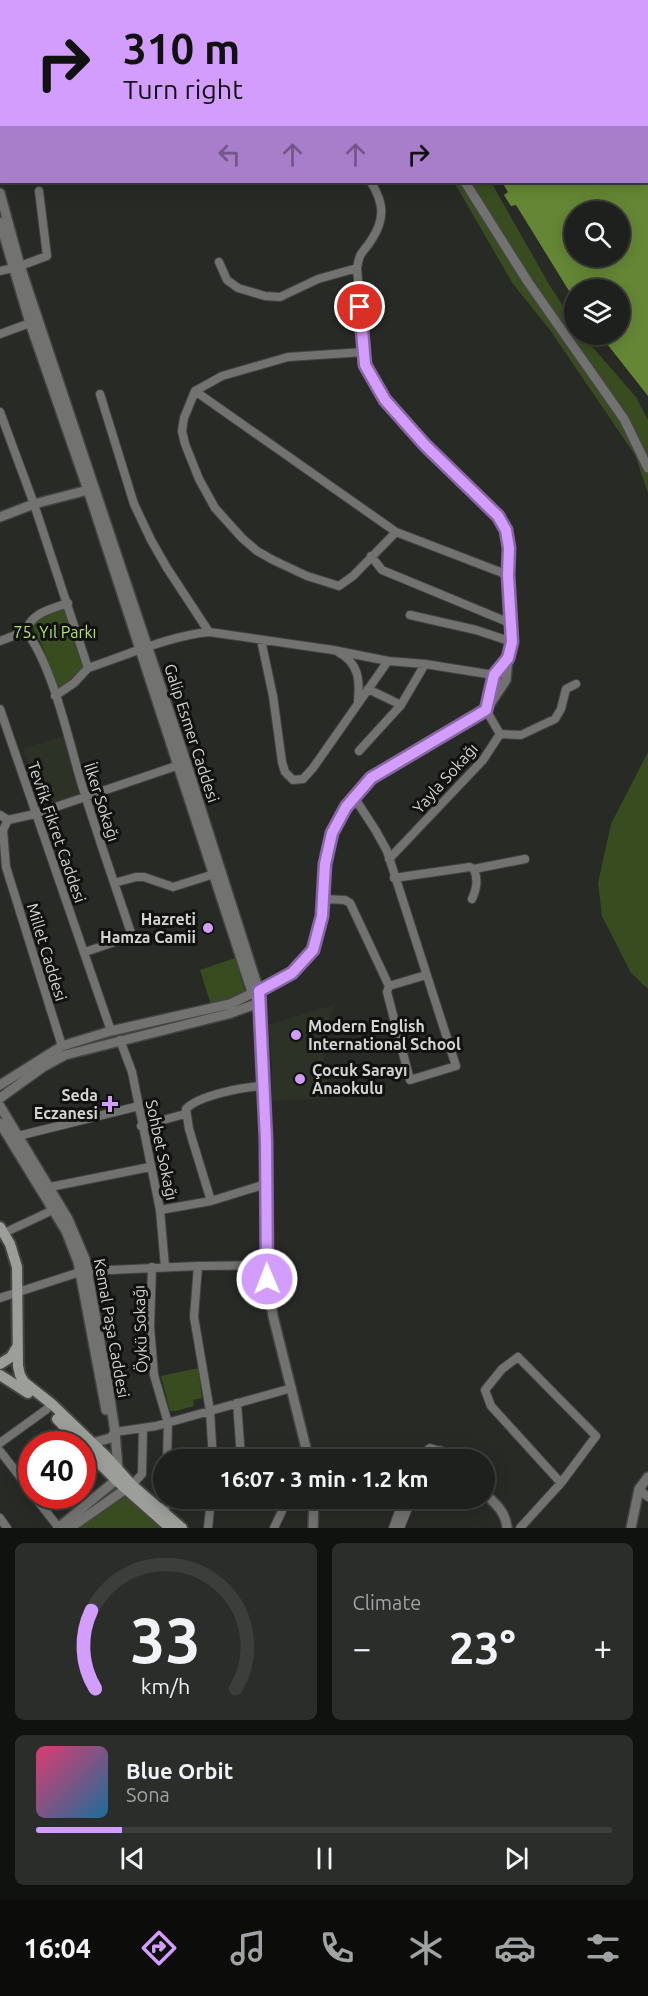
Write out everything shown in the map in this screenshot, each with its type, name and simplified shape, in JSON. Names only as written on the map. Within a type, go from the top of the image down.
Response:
[{"type":"main road","points":[[2,1230],[10,1244],[17,1267],[17,1347],[20,1375],[24,1382],[46,1399],[74,1431]]},
{"type":"main road","points":[[0,1364],[11,1357],[17,1347]]},
{"type":"main road","points":[[18,1365],[1,1377],[32,1396],[71,1431]]},
{"type":"main road","points":[[96,1454],[170,1528]]},
{"type":"main road","points":[[129,1487],[182,1528]]},
{"type":"street","points":[[0,1085],[64,1050],[111,1031],[230,1004],[292,973],[313,950],[322,916],[325,864],[332,833],[346,807],[371,778],[486,710],[506,680],[512,642],[508,575],[509,548],[506,530],[498,516],[425,445],[385,400],[365,365],[357,268],[359,254],[371,241],[379,225],[382,206],[372,183]]},
{"type":"street","points":[[466,183],[528,282],[624,419],[648,468]]},
{"type":"street","points":[[0,272],[47,256],[39,191]]},
{"type":"street","points":[[0,193],[17,267]]},
{"type":"street","points":[[0,222],[17,267]]},
{"type":"street","points":[[219,262],[227,280],[238,288],[266,296],[280,297],[318,279],[357,268]]},
{"type":"street","name":"Galip Esmer Caddesi","points":[[17,267],[145,649],[255,992]]},
{"type":"street","points":[[0,334],[35,322]]},
{"type":"street","points":[[364,352],[277,360],[222,376],[195,391],[184,418],[182,431],[184,444],[215,508],[242,538],[257,551],[308,576],[339,586],[353,576],[396,531]]},
{"type":"street","points":[[195,391],[396,531],[508,575]]},
{"type":"street","points":[[100,394],[134,504],[167,568],[210,632]]},
{"type":"street","points":[[0,412],[34,504],[88,668]]},
{"type":"street","points":[[0,517],[34,504],[91,489]]},
{"type":"street","points":[[371,556],[382,570],[510,623]]},
{"type":"street","points":[[0,641],[26,632],[28,625],[37,616],[68,603]]},
{"type":"street","points":[[410,615],[476,630],[512,642]]},
{"type":"street","name":"İlker Sokağı","points":[[26,632],[37,646],[55,696],[85,796],[132,936],[85,952]]},
{"type":"street","points":[[55,696],[66,690],[88,668],[191,634],[210,632],[333,650],[388,661],[425,664],[494,675]]},
{"type":"street","points":[[261,640],[273,696],[282,762],[285,772],[293,780],[303,779],[313,768],[388,661]]},
{"type":"street","points":[[333,650],[344,656],[357,670],[360,681],[358,702]]},
{"type":"street","points":[[508,658],[494,675],[486,710],[500,734],[521,735],[555,719],[561,709],[566,689],[576,684]]},
{"type":"street","points":[[359,751],[401,705],[425,664]]},
{"type":"street","points":[[368,689],[401,705]]},
{"type":"street","name":"Tevfik Fikret Caddesi","points":[[0,709],[111,1031]]},
{"type":"street","name":"Yayla Sokağı","points":[[389,859],[483,759],[500,734]]},
{"type":"street","points":[[3,817],[35,814],[182,764],[214,874],[260,1004],[267,1279],[273,1316],[306,1449]]},
{"type":"street","points":[[323,899],[345,900],[350,903],[389,986],[387,992],[410,1080],[456,1066],[389,859],[376,831],[354,797]]},
{"type":"street","name":"Millet Caddesi","points":[[3,817],[1,845],[3,864],[64,1050]]},
{"type":"street","points":[[394,878],[454,868],[474,869],[525,860]]},
{"type":"street","points":[[472,899],[477,889],[474,869]]},
{"type":"street","points":[[114,883],[144,877],[173,887],[214,874]]},
{"type":"street","points":[[389,986],[426,975]]},
{"type":"street","points":[[0,1098],[64,1050],[120,1040],[260,1004]]},
{"type":"street","name":"Sohbet Sokağı","points":[[120,1040],[127,1055],[160,1210],[165,1268]]},
{"type":"street","points":[[211,1202],[185,1114],[188,1106],[199,1100],[244,1088],[263,1086]]},
{"type":"street","name":"Kemal Paşa Caddesi","points":[[0,1106],[79,1241],[113,1435],[115,1472]]},
{"type":"street","points":[[18,1136],[139,1106]]},
{"type":"street","points":[[141,1126],[185,1114]]},
{"type":"street","name":"Kemal Paşa Caddesi","points":[[0,1124],[66,1232],[84,1272]]},
{"type":"street","points":[[50,1188],[150,1167]]},
{"type":"street","points":[[160,1210],[211,1202],[266,1184]]},
{"type":"street","points":[[2,1230],[53,1210]]},
{"type":"street","points":[[0,1298],[84,1272],[267,1265]]},
{"type":"street","points":[[198,1266],[194,1317],[210,1411],[212,1449]]},
{"type":"street","name":"Öykü Sokağı","points":[[152,1268],[150,1327],[154,1375],[168,1423],[167,1449]]},
{"type":"street","points":[[520,1528],[561,1483],[596,1436],[518,1357],[502,1369],[485,1390],[491,1406],[561,1483]]},
{"type":"street","points":[[96,1440],[292,1388]]},
{"type":"street","points":[[237,1403],[240,1449]]},
{"type":"street","points":[[0,1443],[47,1409]]},
{"type":"street","points":[[70,1528],[129,1487],[142,1474],[143,1428]]},
{"type":"street","points":[[0,1451],[18,1474]]},
{"type":"street","points":[[44,1509],[59,1528],[115,1472]]},
{"type":"street","points":[[631,1528],[639,1489],[648,1477]]},
{"type":"street","points":[[639,1489],[648,1497]]},
{"type":"street","points":[[495,1503],[507,1520],[507,1528]]},
{"type":"street","points":[[165,1509],[165,1515]]},
{"type":"street","points":[[208,1528],[210,1509]]},
{"type":"street","points":[[274,1528],[283,1509]]},
{"type":"street","points":[[312,1528],[313,1509]]},
{"type":"street","points":[[393,1528],[400,1509]]},
{"type":"street","points":[[400,1528],[408,1509]]},
{"type":"street","points":[[0,1518],[7,1528]]},
{"type":"shaded area","points":[[503,183],[648,183],[648,396],[608,345],[630,345],[630,279],[564,279],[564,283],[516,205],[511,206],[504,195],[508,192]]},
{"type":"shaded area","points":[[67,735],[85,796],[44,811],[23,748]]},
{"type":"shaded area","points":[[336,1004],[325,1028],[323,1042],[328,1087],[327,1099],[272,1101],[272,1064],[268,1025]]},
{"type":"green space","points":[[455,183],[492,183],[564,308],[564,345],[591,345],[636,397],[648,420],[648,493],[635,455],[550,330],[513,284]]},
{"type":"green space","name":"75. Yıl Parkı","points":[[64,608],[85,667],[57,690],[42,645],[33,628],[42,617]]},
{"type":"green space","points":[[648,752],[648,989],[631,973],[602,916],[598,883],[611,824]]},
{"type":"green space","points":[[235,958],[245,991],[235,998],[211,1005],[200,970]]},
{"type":"green space","points":[[198,1368],[202,1398],[193,1400],[194,1406],[170,1411],[161,1376]]},
{"type":"green space","points":[[123,1495],[162,1528],[77,1528]]},
{"type":"place","name":"Hazreti Hamza Camii","points":[[208,928]]},
{"type":"place","name":"Modern English International School","points":[[296,1035]]},
{"type":"place","name":"Çocuk Sarayı Anaokulu","points":[[300,1079]]},
{"type":"place","name":"Seda Eczanesi","points":[[110,1104]]},
{"type":"route","points":[[267,1279],[266,1140],[259,991],[292,973],[313,950],[322,916],[325,864],[332,833],[346,807],[371,778],[486,710],[494,675],[508,658],[512,642],[508,575],[509,548],[506,530],[498,516],[425,445],[385,400],[365,365],[360,307]]}]
